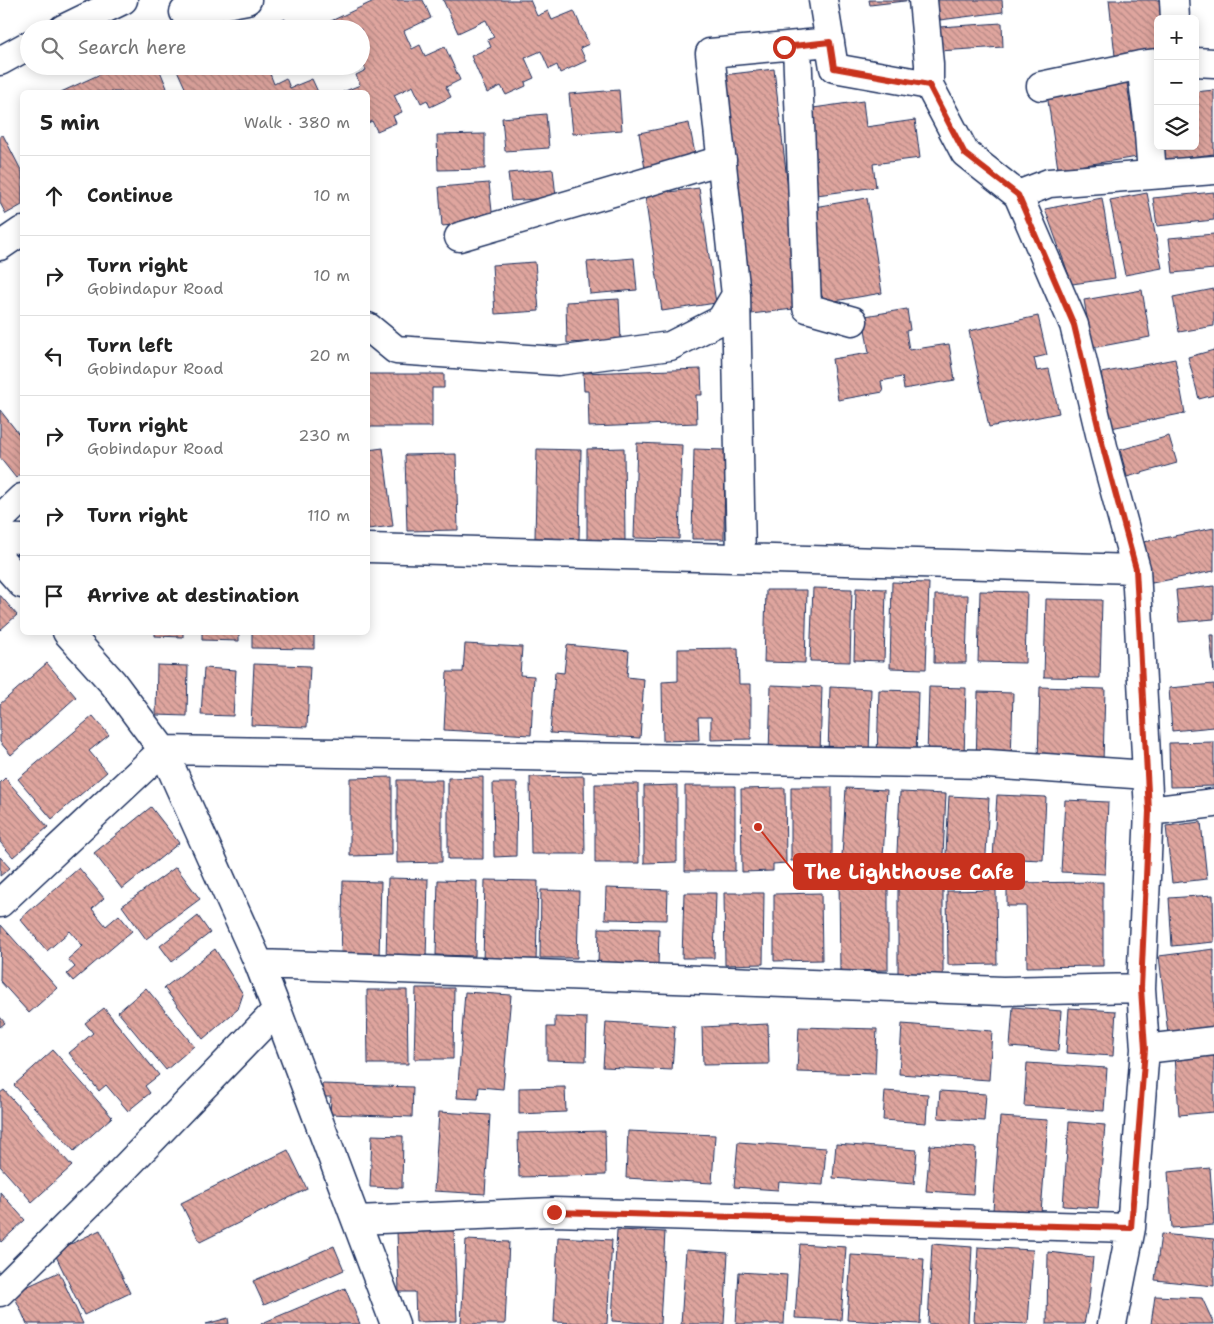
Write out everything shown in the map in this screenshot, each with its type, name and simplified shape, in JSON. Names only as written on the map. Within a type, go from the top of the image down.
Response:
[{"type":"street","points":[[82,20],[123,0]]},
{"type":"street","points":[[181,4],[247,0]]},
{"type":"street","points":[[824,0],[834,68],[929,85]]},
{"type":"street","points":[[923,0],[929,85],[965,154],[1018,195],[1074,325],[1105,455],[1136,569],[1149,811],[1141,988],[1145,1049],[1131,1228],[1112,1324]]},
{"type":"street","points":[[1174,0],[1175,15]]},
{"type":"street","points":[[741,558],[736,295],[710,53],[830,42]]},
{"type":"street","points":[[797,46],[807,308],[853,321]]},
{"type":"street","points":[[0,61],[20,50]]},
{"type":"street","points":[[1199,62],[1214,63]]},
{"type":"street","points":[[1041,86],[1149,64],[1148,120],[1152,175]]},
{"type":"street","points":[[459,237],[722,160]]},
{"type":"street","points":[[1018,195],[1049,183],[1214,170]]},
{"type":"street","points":[[0,246],[20,232]]},
{"type":"street","points":[[370,329],[396,350],[558,361],[670,346],[721,320],[736,295]]},
{"type":"street","points":[[0,519],[20,500]]},
{"type":"street","points":[[0,538],[20,538]]},
{"type":"street","points":[[370,548],[1136,569]]},
{"type":"street","points":[[0,559],[20,582]]},
{"type":"street","points":[[70,635],[113,683],[163,750],[278,1010],[395,1324]]},
{"type":"street","points":[[0,903],[163,750],[988,764],[1147,775]]},
{"type":"street","points":[[1149,811],[1214,803]]},
{"type":"street","points":[[259,964],[1002,991],[1141,988]]},
{"type":"street","points":[[0,1292],[117,1176],[278,1010]]},
{"type":"street","points":[[1145,1049],[1214,1040]]},
{"type":"street","points":[[356,1220],[554,1212],[1131,1228]]},
{"type":"building","points":[[376,0],[423,0],[431,18],[404,31],[412,49],[420,45],[425,56],[445,47],[460,80],[446,87],[451,97],[430,107],[427,100],[421,103],[413,86],[394,95],[402,112],[393,116],[396,123],[377,131],[372,121],[370,122],[370,90],[348,90],[360,85],[356,75],[370,75],[370,20],[333,20]]},
{"type":"building","points":[[443,0],[530,0],[537,16],[548,11],[552,20],[574,11],[589,44],[580,48],[586,61],[560,73],[557,65],[549,69],[541,51],[525,58],[534,78],[525,82],[526,86],[506,95],[501,86],[487,93],[471,56],[491,47],[488,40],[494,37],[486,20],[458,33]]},
{"type":"building","points":[[869,0],[913,0],[870,5]]},
{"type":"building","points":[[937,0],[1002,0],[1003,12],[940,20]]},
{"type":"building","points":[[1109,0],[1162,0],[1164,15],[1154,15],[1154,51],[1115,56]]},
{"type":"building","points":[[1002,23],[1003,47],[939,51],[939,27]]},
{"type":"building","points":[[774,69],[802,308],[751,314],[723,75]]},
{"type":"building","points":[[98,75],[162,75],[167,88],[162,90],[65,90]]},
{"type":"building","points":[[179,75],[270,75],[274,84],[286,78],[290,88],[312,79],[317,90],[186,90]]},
{"type":"building","points":[[1127,83],[1138,157],[1058,169],[1047,94]]},
{"type":"building","points":[[619,90],[622,130],[573,134],[569,94]]},
{"type":"building","points":[[1214,90],[1214,154],[1158,161],[1158,150],[1199,150],[1199,92]]},
{"type":"building","points":[[863,101],[866,127],[915,120],[920,158],[873,164],[876,187],[817,195],[806,109]]},
{"type":"building","points":[[546,114],[549,148],[505,151],[502,118]]},
{"type":"building","points":[[689,123],[696,159],[645,169],[639,133]]},
{"type":"building","points":[[485,134],[485,169],[438,170],[437,135]]},
{"type":"building","points":[[3,135],[20,168],[20,206],[6,214],[0,203],[0,136]]},
{"type":"building","points":[[553,169],[556,197],[511,201],[508,173]]},
{"type":"building","points":[[489,183],[493,221],[442,226],[439,187]]},
{"type":"building","points":[[669,186],[669,192],[699,188],[716,303],[662,311],[644,190]]},
{"type":"building","points":[[1214,192],[1214,220],[1157,226],[1153,198]]},
{"type":"building","points":[[1147,193],[1162,268],[1125,275],[1110,200]]},
{"type":"building","points":[[867,198],[882,293],[823,303],[808,208]]},
{"type":"building","points":[[1102,198],[1115,278],[1072,284],[1045,209]]},
{"type":"building","points":[[1214,234],[1214,269],[1173,273],[1169,238]]},
{"type":"building","points":[[634,258],[637,290],[590,294],[587,262]]},
{"type":"building","points":[[535,262],[539,311],[495,314],[492,265]]},
{"type":"building","points":[[1214,289],[1214,326],[1179,332],[1173,297]]},
{"type":"building","points":[[1142,290],[1150,337],[1092,348],[1084,300]]},
{"type":"building","points":[[619,299],[621,340],[567,343],[566,302]]},
{"type":"building","points":[[907,309],[910,330],[906,331],[909,350],[949,344],[955,380],[904,389],[902,377],[881,381],[883,392],[838,400],[832,359],[869,353],[865,329],[861,329],[859,317]]},
{"type":"building","points":[[1038,316],[1047,355],[1034,358],[1037,371],[1049,369],[1059,413],[989,427],[969,331]]},
{"type":"building","points":[[1214,350],[1214,395],[1199,399],[1188,357]]},
{"type":"building","points":[[1175,359],[1185,413],[1111,428],[1101,373]]},
{"type":"building","points":[[701,369],[702,395],[696,395],[697,423],[589,427],[588,391],[584,391],[583,373]]},
{"type":"building","points":[[370,374],[444,374],[444,388],[432,388],[432,427],[370,427]]},
{"type":"building","points":[[0,410],[20,435],[20,475],[16,478],[0,458]]},
{"type":"building","points":[[1169,436],[1177,463],[1127,477],[1120,450]]},
{"type":"building","points":[[637,443],[682,445],[679,539],[634,538]]},
{"type":"building","points":[[383,448],[393,526],[370,529],[370,450]]},
{"type":"building","points":[[624,448],[625,541],[587,542],[587,449]]},
{"type":"building","points":[[537,449],[581,450],[579,539],[535,538]]},
{"type":"building","points":[[694,449],[725,450],[724,539],[692,539]]},
{"type":"building","points":[[456,454],[458,530],[407,531],[405,455]]},
{"type":"building","points":[[1214,528],[1214,571],[1152,583],[1144,542]]},
{"type":"building","points":[[892,582],[929,583],[926,669],[890,668]]},
{"type":"building","points":[[1214,586],[1214,619],[1179,622],[1176,590]]},
{"type":"building","points":[[813,588],[852,589],[850,662],[810,661]]},
{"type":"building","points":[[856,588],[886,589],[884,661],[854,660]]},
{"type":"building","points":[[766,590],[807,590],[805,663],[764,662]]},
{"type":"building","points":[[980,591],[1027,592],[1025,663],[978,662]]},
{"type":"building","points":[[0,595],[17,615],[0,630]]},
{"type":"building","points":[[935,595],[968,595],[966,663],[934,663]]},
{"type":"building","points":[[1046,599],[1102,600],[1100,678],[1044,677]]},
{"type":"building","points":[[183,635],[183,637],[155,636]]},
{"type":"building","points":[[202,635],[239,635],[239,641],[202,640]]},
{"type":"building","points":[[252,635],[314,635],[314,649],[252,648]]},
{"type":"building","points":[[1210,635],[1214,635],[1214,673]]},
{"type":"building","points":[[465,644],[522,647],[520,675],[534,676],[531,735],[444,730],[447,672],[463,672]]},
{"type":"building","points":[[567,645],[629,651],[627,677],[644,679],[640,738],[550,733],[555,672],[564,673]]},
{"type":"building","points":[[738,648],[739,684],[751,684],[751,739],[711,740],[711,717],[698,717],[699,740],[663,741],[662,682],[678,681],[678,649]]},
{"type":"building","points":[[47,663],[76,697],[11,755],[0,742],[0,704]]},
{"type":"building","points":[[254,664],[310,666],[307,727],[251,725]]},
{"type":"building","points":[[157,665],[188,666],[187,716],[156,715]]},
{"type":"building","points":[[204,668],[236,670],[233,716],[201,715]]},
{"type":"building","points":[[1214,684],[1214,727],[1172,731],[1169,688]]},
{"type":"building","points":[[771,685],[822,687],[820,754],[769,753]]},
{"type":"building","points":[[830,687],[871,689],[869,754],[828,753]]},
{"type":"building","points":[[929,687],[966,688],[964,757],[927,756]]},
{"type":"building","points":[[1040,687],[1105,689],[1103,762],[1038,760]]},
{"type":"building","points":[[879,690],[918,691],[916,759],[877,758]]},
{"type":"building","points":[[978,692],[1013,693],[1011,762],[976,762]]},
{"type":"building","points":[[93,716],[109,735],[89,751],[107,772],[52,819],[18,779]]},
{"type":"building","points":[[1214,742],[1214,786],[1170,787],[1169,743]]},
{"type":"building","points":[[584,776],[585,854],[531,854],[530,777]]},
{"type":"building","points":[[392,777],[392,855],[350,856],[350,778]]},
{"type":"building","points":[[483,777],[483,859],[448,859],[448,778]]},
{"type":"building","points":[[5,778],[48,827],[13,857],[0,842],[0,783]]},
{"type":"building","points":[[397,780],[442,780],[442,862],[397,863]]},
{"type":"building","points":[[493,783],[517,783],[516,856],[494,857]]},
{"type":"building","points":[[595,784],[638,784],[639,863],[595,863]]},
{"type":"building","points":[[677,785],[677,862],[644,863],[644,786]]},
{"type":"building","points":[[685,786],[735,786],[735,871],[685,871]]},
{"type":"building","points":[[791,787],[832,787],[832,860],[791,861]]},
{"type":"building","points":[[785,788],[786,863],[773,864],[773,871],[742,872],[741,789]]},
{"type":"building","points":[[846,788],[887,790],[883,858],[842,856]]},
{"type":"building","points":[[900,792],[946,794],[942,875],[896,872]]},
{"type":"building","points":[[997,795],[1046,797],[1043,860],[993,858]]},
{"type":"building","points":[[949,796],[989,798],[985,873],[945,872]]},
{"type":"building","points":[[1065,800],[1108,802],[1105,874],[1061,872]]},
{"type":"building","points":[[151,807],[179,843],[122,889],[94,853]]},
{"type":"building","points":[[1201,822],[1207,879],[1172,883],[1166,826]]},
{"type":"building","points":[[0,857],[10,868],[0,876]]},
{"type":"building","points":[[176,867],[200,899],[146,939],[122,906]]},
{"type":"building","points":[[79,868],[104,898],[92,909],[106,926],[119,915],[132,931],[73,981],[67,974],[75,967],[68,959],[83,946],[70,931],[47,951],[20,919]]},
{"type":"building","points":[[388,878],[428,879],[426,960],[386,959]]},
{"type":"building","points":[[839,878],[888,878],[888,970],[840,971]]},
{"type":"building","points":[[438,880],[477,881],[475,956],[436,955]]},
{"type":"building","points":[[485,880],[538,881],[536,963],[483,962]]},
{"type":"building","points":[[343,881],[381,882],[379,958],[341,958]]},
{"type":"building","points":[[1103,882],[1103,966],[1027,967],[1026,906],[1007,906],[1007,883]]},
{"type":"building","points":[[606,888],[668,890],[667,920],[605,919]]},
{"type":"building","points":[[898,888],[943,888],[943,978],[898,978]]},
{"type":"building","points":[[541,890],[579,891],[577,958],[540,958]]},
{"type":"building","points":[[996,890],[997,964],[948,965],[947,891]]},
{"type":"building","points":[[684,893],[716,893],[714,958],[682,958]]},
{"type":"building","points":[[724,893],[764,893],[763,964],[725,965]]},
{"type":"building","points":[[821,893],[822,960],[774,961],[774,894]]},
{"type":"building","points":[[1213,895],[1214,942],[1172,946],[1169,898]]},
{"type":"building","points":[[198,916],[210,933],[172,962],[160,946]]},
{"type":"building","points":[[1,925],[57,988],[29,1013],[0,981]]},
{"type":"building","points":[[599,928],[659,929],[658,966],[598,965]]},
{"type":"building","points":[[215,949],[243,994],[238,1009],[203,1039],[164,988]]},
{"type":"building","points":[[1214,949],[1214,1029],[1168,1034],[1159,956]]},
{"type":"building","points":[[146,988],[194,1046],[166,1070],[118,1012]]},
{"type":"building","points":[[416,988],[454,988],[453,1059],[414,1059]]},
{"type":"building","points":[[367,990],[407,990],[408,1064],[368,1064]]},
{"type":"building","points":[[465,992],[511,995],[503,1089],[479,1087],[478,1099],[457,1098]]},
{"type":"building","points":[[1013,1007],[1061,1011],[1058,1051],[1010,1047]]},
{"type":"building","points":[[104,1008],[159,1075],[145,1086],[150,1093],[128,1111],[106,1085],[99,1091],[69,1053],[93,1033],[85,1023]]},
{"type":"building","points":[[1069,1008],[1116,1011],[1113,1056],[1066,1053]]},
{"type":"building","points":[[0,1017],[5,1023],[0,1027]]},
{"type":"building","points":[[555,1017],[587,1018],[586,1061],[547,1060],[547,1027],[555,1027]]},
{"type":"building","points":[[606,1022],[675,1026],[672,1070],[603,1067]]},
{"type":"building","points":[[768,1024],[769,1064],[703,1065],[702,1027]]},
{"type":"building","points":[[902,1024],[992,1031],[989,1080],[899,1074]]},
{"type":"building","points":[[799,1027],[877,1029],[875,1074],[797,1072]]},
{"type":"building","points":[[53,1050],[112,1117],[74,1151],[14,1085]]},
{"type":"building","points":[[1214,1052],[1214,1112],[1179,1115],[1175,1055]]},
{"type":"building","points":[[1027,1063],[1107,1068],[1104,1111],[1024,1106]]},
{"type":"building","points":[[322,1084],[413,1087],[412,1117],[330,1114],[331,1097],[322,1097]]},
{"type":"building","points":[[565,1087],[566,1112],[519,1114],[519,1088]]},
{"type":"building","points":[[4,1090],[72,1166],[32,1202],[0,1166],[0,1093]]},
{"type":"building","points":[[885,1091],[928,1094],[926,1123],[883,1120]]},
{"type":"building","points":[[940,1091],[986,1094],[984,1121],[938,1118]]},
{"type":"building","points":[[439,1112],[490,1115],[485,1194],[434,1191]]},
{"type":"building","points":[[1000,1117],[1048,1120],[1041,1213],[993,1210]]},
{"type":"building","points":[[1069,1122],[1105,1125],[1098,1208],[1063,1206]]},
{"type":"building","points":[[605,1131],[606,1175],[519,1177],[518,1133]]},
{"type":"building","points":[[628,1131],[715,1135],[712,1183],[626,1178]]},
{"type":"building","points":[[372,1135],[403,1136],[402,1188],[370,1187]]},
{"type":"building","points":[[738,1142],[826,1148],[823,1185],[779,1182],[778,1190],[734,1187]]},
{"type":"building","points":[[836,1144],[917,1150],[914,1184],[833,1178]]},
{"type":"building","points":[[930,1145],[976,1148],[973,1194],[926,1191]]},
{"type":"building","points":[[288,1150],[307,1189],[200,1242],[181,1203]]},
{"type":"building","points":[[1210,1168],[1214,1225],[1172,1228],[1168,1172]]},
{"type":"building","points":[[0,1192],[25,1220],[1,1242],[0,1241]]},
{"type":"building","points":[[454,1229],[457,1321],[416,1322],[415,1292],[399,1292],[397,1231]]},
{"type":"building","points":[[100,1230],[130,1293],[84,1315],[54,1252]]},
{"type":"building","points":[[617,1230],[665,1232],[660,1324],[612,1321]]},
{"type":"building","points":[[1161,1234],[1214,1239],[1214,1286],[1155,1280]]},
{"type":"building","points":[[558,1237],[612,1240],[607,1324],[554,1322]]},
{"type":"building","points":[[466,1240],[509,1242],[505,1324],[461,1324]]},
{"type":"building","points":[[800,1244],[846,1247],[841,1320],[795,1318]]},
{"type":"building","points":[[932,1244],[972,1247],[968,1324],[928,1324]]},
{"type":"building","points":[[334,1246],[344,1270],[264,1305],[253,1281]]},
{"type":"building","points":[[978,1247],[1033,1250],[1028,1324],[974,1322]]},
{"type":"building","points":[[686,1250],[728,1253],[724,1324],[681,1324]]},
{"type":"building","points":[[1048,1252],[1093,1257],[1089,1300],[1084,1324],[1047,1324]]},
{"type":"building","points":[[851,1255],[924,1259],[920,1324],[847,1320]]},
{"type":"building","points":[[59,1272],[83,1324],[27,1324],[13,1293]]},
{"type":"building","points":[[739,1272],[787,1275],[784,1324],[736,1324]]},
{"type":"building","points":[[345,1288],[360,1324],[260,1324]]},
{"type":"building","points":[[1155,1296],[1202,1298],[1214,1324],[1151,1324]]},
{"type":"building","points":[[228,1318],[229,1324],[206,1324]]},
{"type":"place","name":"The Lighthouse Cafe","points":[[758,827]]},
{"type":"route","points":[[554,1212],[1131,1228],[1145,1049],[1141,988],[1149,811],[1136,569],[1105,455],[1074,325],[1018,195],[965,154],[929,85],[834,68],[830,42],[784,47]]}]
